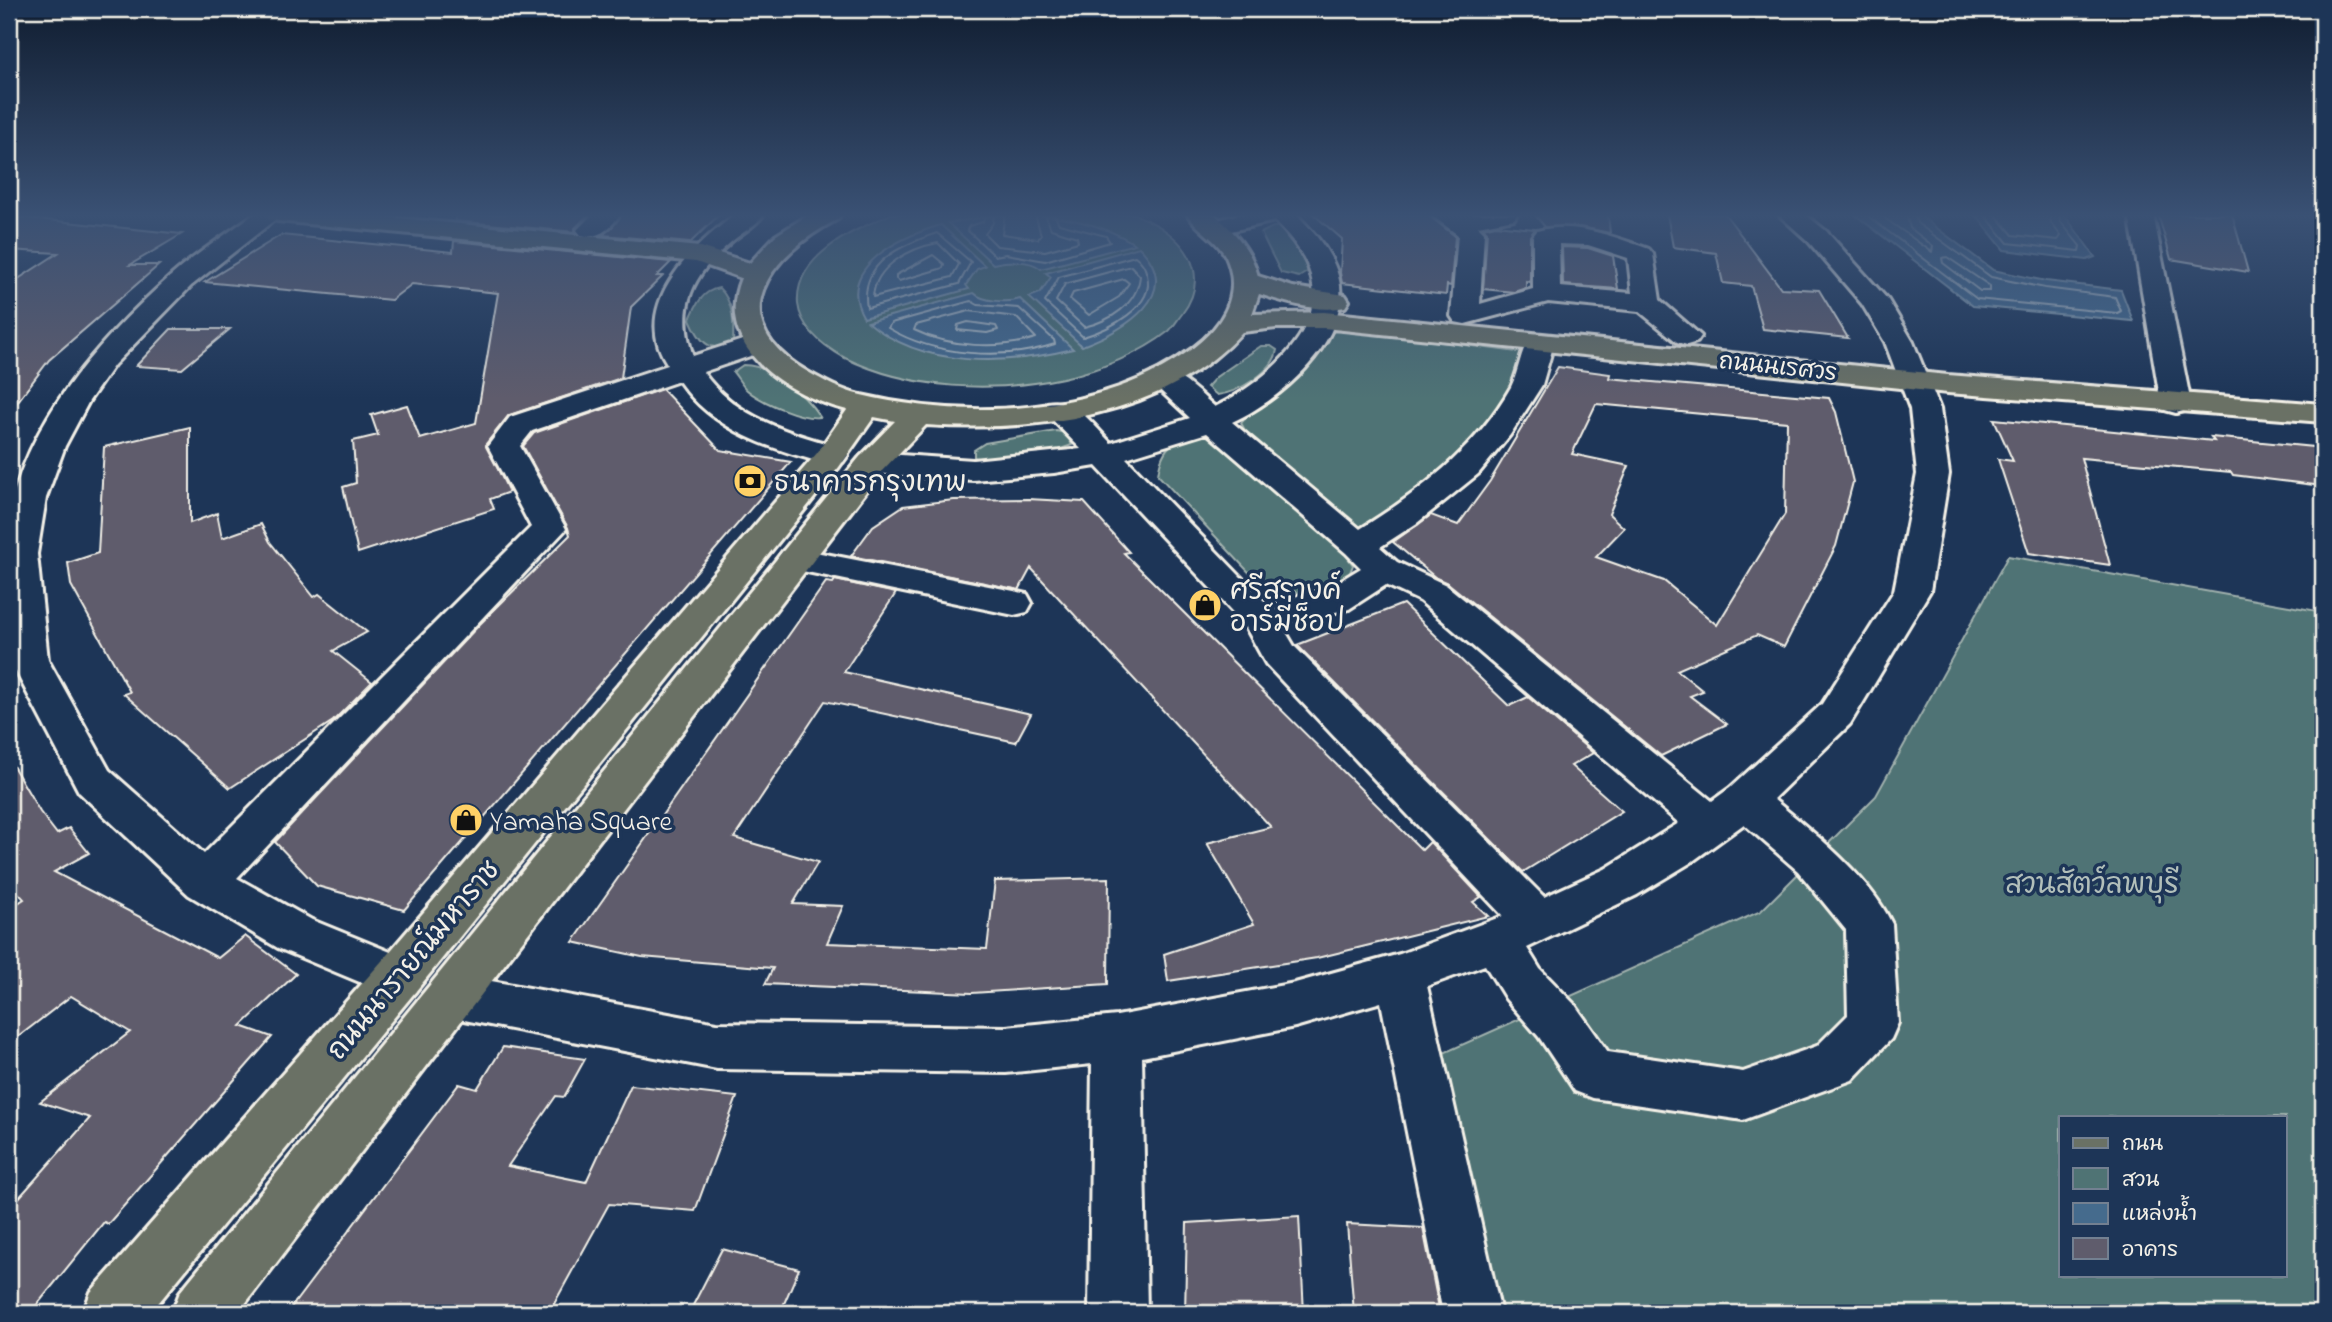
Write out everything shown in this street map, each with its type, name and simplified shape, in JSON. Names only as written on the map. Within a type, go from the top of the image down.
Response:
[{"type":"main road","points":[[754,276],[747,297],[747,321],[758,344],[774,362],[798,379],[828,394],[864,405],[918,415],[964,418],[1058,410],[1114,397],[1163,379],[1206,353],[1234,325],[1245,303],[1249,282],[1247,276]]},
{"type":"main road","name":"ถนนนเรศวร","points":[[1249,282],[1326,310],[1539,343],[1910,368],[2173,393],[2323,413]]},
{"type":"main road","name":"ถนนนเรศวร","points":[[1234,325],[1326,310],[1465,316],[1687,336],[1910,368]]},
{"type":"main road","name":"ถนนนเรศวร","points":[[2173,393],[2323,400]]},
{"type":"main road","name":"ถนนนารายณ์มหาราช","points":[[201,1313],[454,996],[795,559],[852,459],[851,430],[864,405]]},
{"type":"main road","name":"ถนนนารายณ์มหาราช","points":[[112,1313],[398,977],[852,459],[918,415]]},
{"type":"main road","points":[[398,977],[454,996]]},
{"type":"street","points":[[188,276],[104,359],[74,401],[49,446],[29,498],[19,554],[29,660],[94,781],[205,882],[295,934],[398,977]]},
{"type":"street","points":[[689,276],[673,299],[669,326],[674,351],[683,370],[728,413],[791,443],[852,459],[969,470],[1020,468],[1104,456],[1213,421],[1252,399],[1295,365],[1326,310],[1328,287],[1325,276]]},
{"type":"street","points":[[1468,276],[1465,316],[1547,294],[1647,303],[1687,336]]},
{"type":"street","points":[[1547,276],[1547,294]]},
{"type":"street","points":[[1643,276],[1647,303]]},
{"type":"street","points":[[454,996],[717,1046],[1006,1050],[1117,1039],[1295,1005],[1400,975],[1496,941],[1621,882],[1728,812],[1836,714],[1912,591],[1933,474],[1925,409],[1910,368],[1874,300],[1852,276]]},
{"type":"street","points":[[2152,276],[2173,393]]},
{"type":"street","points":[[1258,617],[1336,600],[1405,516],[1467,467],[1499,428],[1527,385],[1539,343]]},
{"type":"street","points":[[205,882],[549,530],[504,446],[521,424],[758,344]]},
{"type":"street","points":[[1163,379],[1371,558],[1433,593],[1728,812],[1814,858],[1869,924],[1873,1023],[1834,1063],[1743,1096],[1593,1074],[1557,1021],[1523,984],[1496,941]]},
{"type":"street","points":[[1058,410],[1073,422],[1258,617],[1280,655],[1539,922]]},
{"type":"street","points":[[795,559],[1014,603]]},
{"type":"street","points":[[1400,975],[1472,1313]]},
{"type":"street","points":[[1117,1039],[1118,1313]]},
{"type":"green space","points":[[804,276],[1195,276],[1195,279],[1189,302],[1174,325],[1145,347],[1105,366],[1077,375],[1036,383],[981,387],[953,386],[897,377],[845,358],[830,349],[809,330],[800,313],[799,287]]},
{"type":"green space","points":[[719,288],[728,300],[733,321],[733,344],[724,347],[711,346],[701,339],[690,319],[704,295]]},
{"type":"green space","points":[[1350,330],[1525,353],[1516,384],[1495,418],[1455,466],[1400,511],[1356,532],[1248,436],[1241,423],[1325,337],[1332,332]]},
{"type":"green space","points":[[1261,346],[1271,346],[1277,350],[1269,366],[1253,380],[1217,395],[1207,387],[1216,377]]},
{"type":"green space","points":[[743,365],[754,366],[776,375],[806,399],[820,417],[793,413],[753,395],[733,372]]},
{"type":"green space","points":[[1056,431],[1066,433],[1072,445],[1052,452],[980,460],[974,457],[974,450],[985,443]]},
{"type":"green space","points":[[1205,434],[1235,445],[1337,543],[1353,565],[1345,585],[1311,596],[1258,582],[1158,475],[1163,456],[1172,444]]},
{"type":"green space","name":"สวนสัตว์ลพบุรี","points":[[2008,556],[2323,612],[2323,1313],[1479,1313],[1419,1064],[1761,911],[1876,796]]},
{"type":"water","points":[[862,276],[972,276],[966,285],[969,289],[864,318],[857,300],[858,284]]},
{"type":"water","points":[[1155,276],[1156,281],[1153,295],[1144,309],[1115,331],[1082,346],[1029,297],[1040,293],[1051,277]]},
{"type":"water","points":[[1934,276],[2020,276],[2121,290],[2133,321],[1973,306]]},
{"type":"water","points":[[974,293],[996,301],[1020,299],[1073,349],[1021,358],[966,359],[914,348],[890,337],[868,322]]},
{"type":"building","points":[[23,276],[147,276],[49,360],[9,413],[9,285]]},
{"type":"building","points":[[215,276],[663,276],[631,307],[621,378],[509,415],[486,444],[509,492],[490,499],[494,509],[358,553],[343,487],[356,483],[353,441],[378,435],[371,415],[407,405],[420,439],[476,423],[498,293],[412,284],[391,300],[205,282]]},
{"type":"building","points":[[1341,276],[1452,276],[1451,286],[1447,285],[1446,295],[1342,283]]},
{"type":"building","points":[[1484,276],[1530,276],[1530,282],[1526,281],[1526,288],[1514,292],[1483,289]]},
{"type":"building","points":[[1563,276],[1616,276],[1618,289],[1563,285]]},
{"type":"building","points":[[1721,276],[1772,276],[1781,288],[1819,290],[1848,338],[1763,329],[1751,286],[1723,283]]},
{"type":"building","points":[[171,329],[230,329],[182,369],[136,366]]},
{"type":"building","points":[[1558,367],[1610,374],[1609,378],[1829,398],[1836,412],[1853,482],[1836,546],[1784,647],[1757,635],[1677,670],[1703,691],[1690,696],[1727,724],[1661,756],[1448,583],[1436,578],[1393,542],[1431,515],[1458,525],[1490,481]],"holes":[[[1596,404],[1787,422],[1785,514],[1717,625],[1664,581],[1596,557],[1624,528],[1609,514],[1629,466],[1572,454]]]},
{"type":"building","points":[[662,389],[720,450],[791,462],[404,910],[317,886],[275,842],[480,624],[570,535],[523,446],[534,433]]},
{"type":"building","points":[[1994,419],[2214,441],[2211,437],[2323,448],[2323,486],[2233,475],[2231,472],[2081,458],[2110,565],[2029,553],[1998,459],[2013,461]]},
{"type":"building","points":[[190,427],[190,523],[217,513],[222,538],[261,524],[270,542],[314,597],[319,594],[367,632],[333,651],[372,682],[333,721],[230,788],[124,694],[130,692],[71,585],[68,563],[98,553],[104,447]]},
{"type":"building","points":[[1028,499],[1084,502],[1129,552],[1124,553],[1422,850],[1430,842],[1481,897],[1473,902],[1488,916],[1317,958],[1168,981],[1164,954],[1254,924],[1207,843],[1271,827],[1031,568],[1019,590],[851,556],[873,526],[903,506],[954,500]]},
{"type":"building","points":[[835,580],[896,593],[844,672],[1031,714],[1016,742],[825,701],[734,838],[818,862],[793,904],[843,906],[827,943],[987,949],[995,881],[1109,878],[1108,984],[972,993],[765,984],[773,968],[642,957],[573,942],[826,582],[833,583]]},
{"type":"building","points":[[1403,604],[1509,706],[1528,697],[1593,753],[1571,766],[1622,811],[1523,872],[1297,645]]},
{"type":"building","points":[[9,759],[40,812],[57,834],[69,828],[89,853],[54,872],[218,958],[245,936],[296,974],[241,1026],[272,1037],[108,1224],[104,1222],[32,1311],[9,1305],[9,1209],[90,1118],[40,1102],[130,1032],[71,996],[9,1044],[9,909],[24,899],[9,883]]},
{"type":"building","points":[[503,1047],[585,1059],[564,1097],[556,1096],[508,1166],[586,1182],[631,1085],[737,1097],[695,1211],[609,1204],[549,1313],[287,1313],[459,1084],[477,1089]]},
{"type":"building","points":[[1299,1216],[1304,1313],[1185,1313],[1187,1223]]},
{"type":"building","points":[[1347,1224],[1423,1228],[1440,1313],[1354,1313]]},
{"type":"building","points":[[722,1249],[799,1269],[780,1313],[689,1313]]},
{"type":"place","name":"ธนาคารกรุงเทพ","points":[[750,481]]},
{"type":"place","name":"ศรีสุรางค์ อาร์มี่ช็อป","points":[[1205,605]]},
{"type":"place","name":"Yamaha Square","points":[[466,820]]}]
